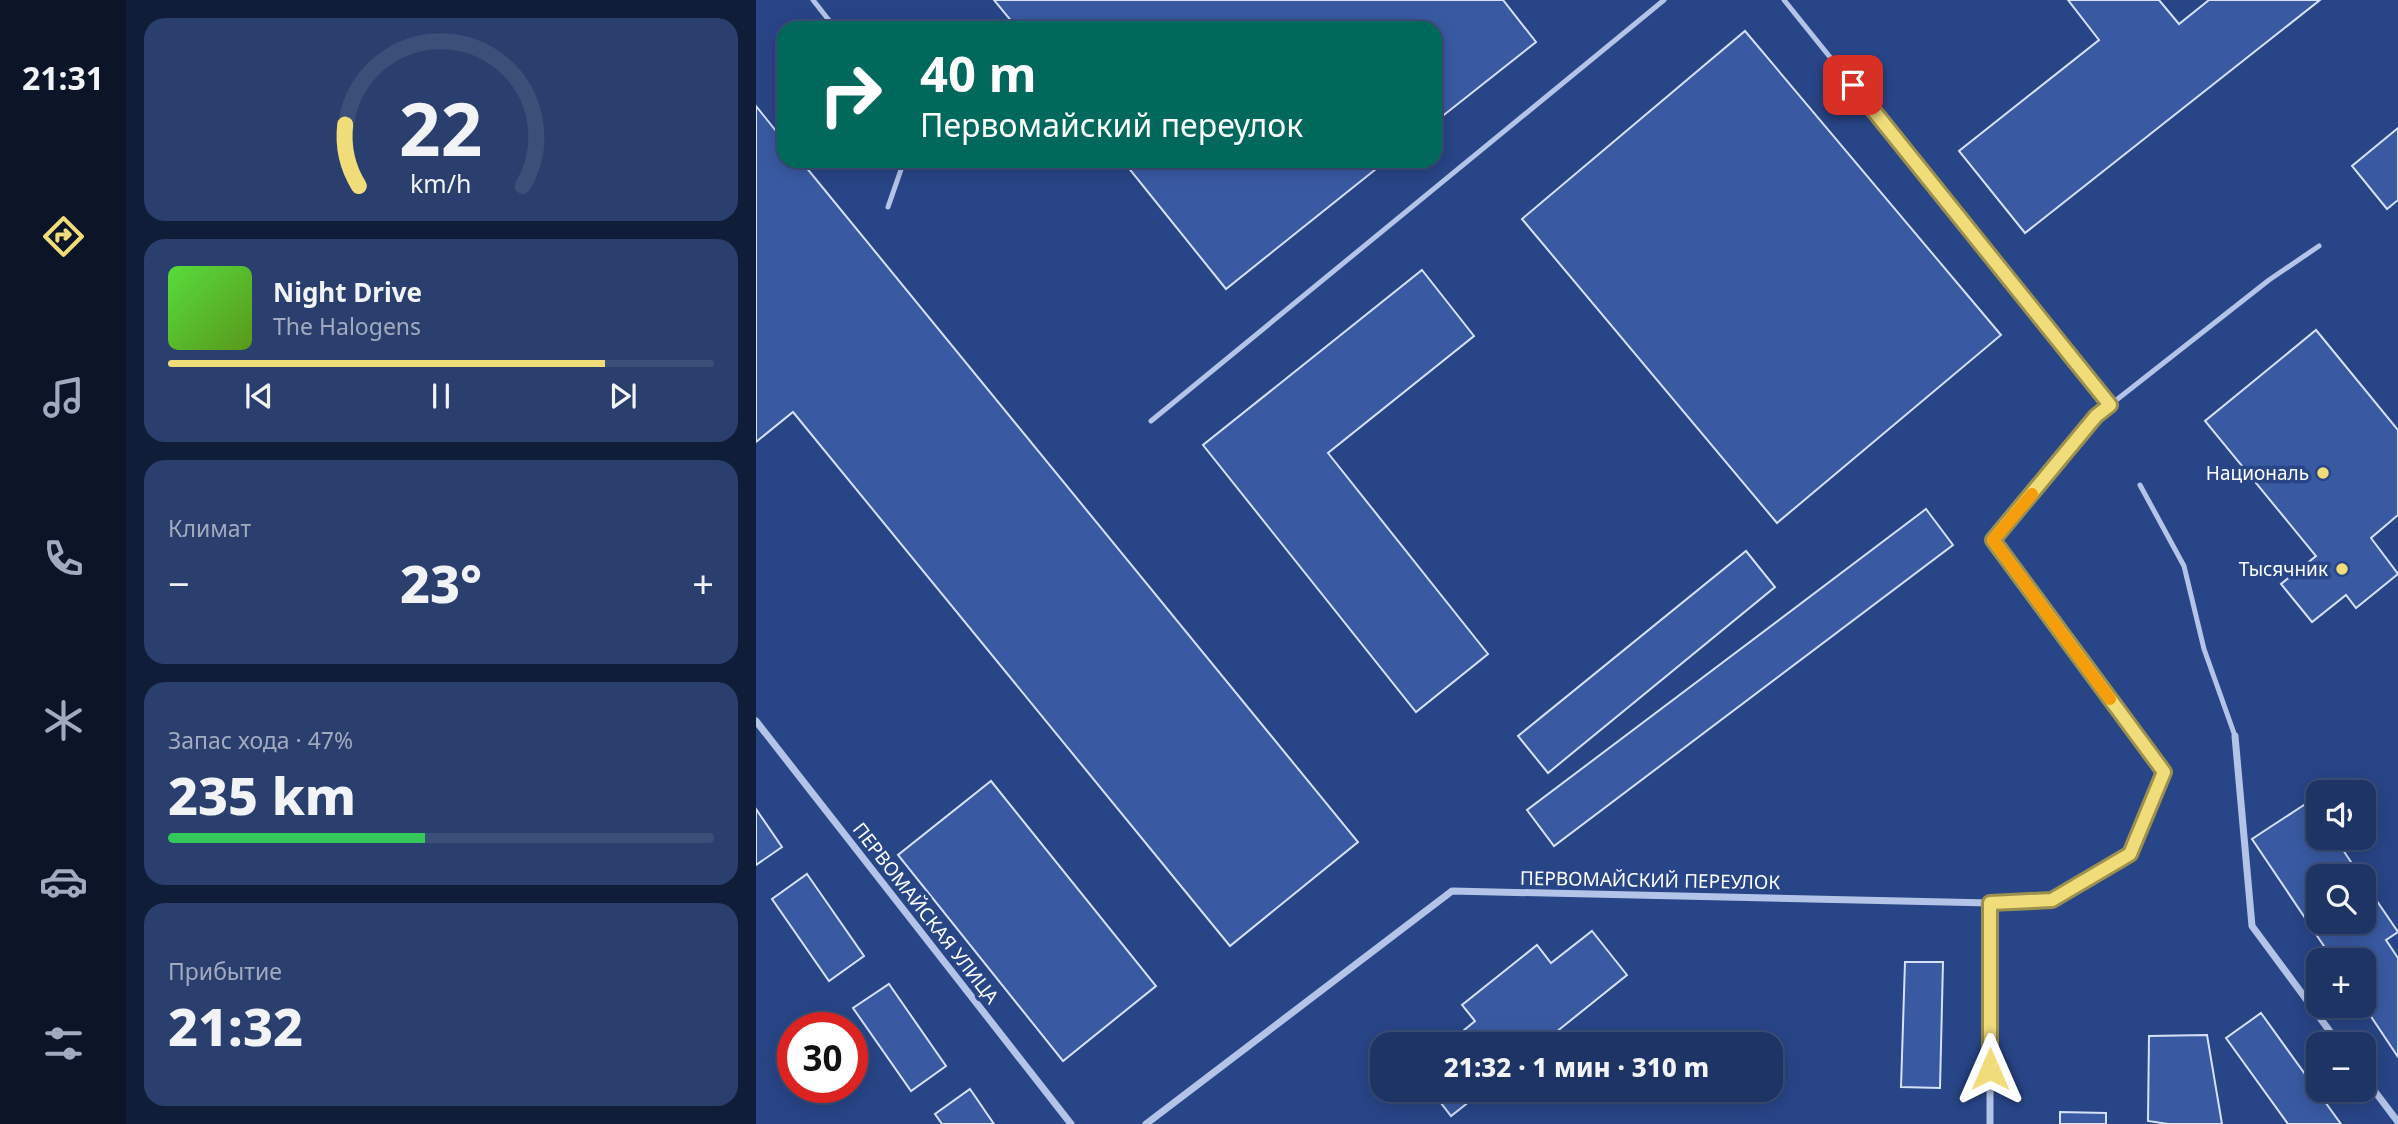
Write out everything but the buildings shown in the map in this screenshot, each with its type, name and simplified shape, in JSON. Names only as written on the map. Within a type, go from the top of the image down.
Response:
[{"type":"street","name":"ПЕРВОМАЙСКАЯ УЛИЦА","points":[[756,721],[1071,1124]]},
{"type":"street","points":[[2235,736],[2252,926],[2330,1032]]},
{"type":"street","name":"ПЕРВОМАЙСКИЙ ПЕРЕУЛОК","points":[[1146,1124],[1452,891],[1990,903],[2052,900],[2130,854],[2164,772]]},
{"type":"street","points":[[1990,903],[1990,1124]]},
{"type":"street","points":[[2376,1092],[2396,1116]]},
{"type":"lane","points":[[813,0],[830,21]]},
{"type":"lane","points":[[1151,421],[1664,0]]},
{"type":"lane","points":[[1784,0],[2110,405]]},
{"type":"lane","points":[[888,207],[902,168]]},
{"type":"lane","points":[[2164,772],[1993,540],[2096,416],[2269,280],[2319,246]]},
{"type":"lane","points":[[2140,485],[2184,566],[2204,649],[2235,736]]},
{"type":"slow traffic","points":[[2032,494],[1993,540],[2110,699]]},
{"type":"place","name":"Националь","points":[[2323,473]]},
{"type":"place","name":"Тысячник","points":[[2342,569]]},
{"type":"route","points":[[1853,85],[2110,405],[2096,416],[1993,540],[2164,772],[2130,854],[2052,900],[1990,903],[1990,1069]]}]
